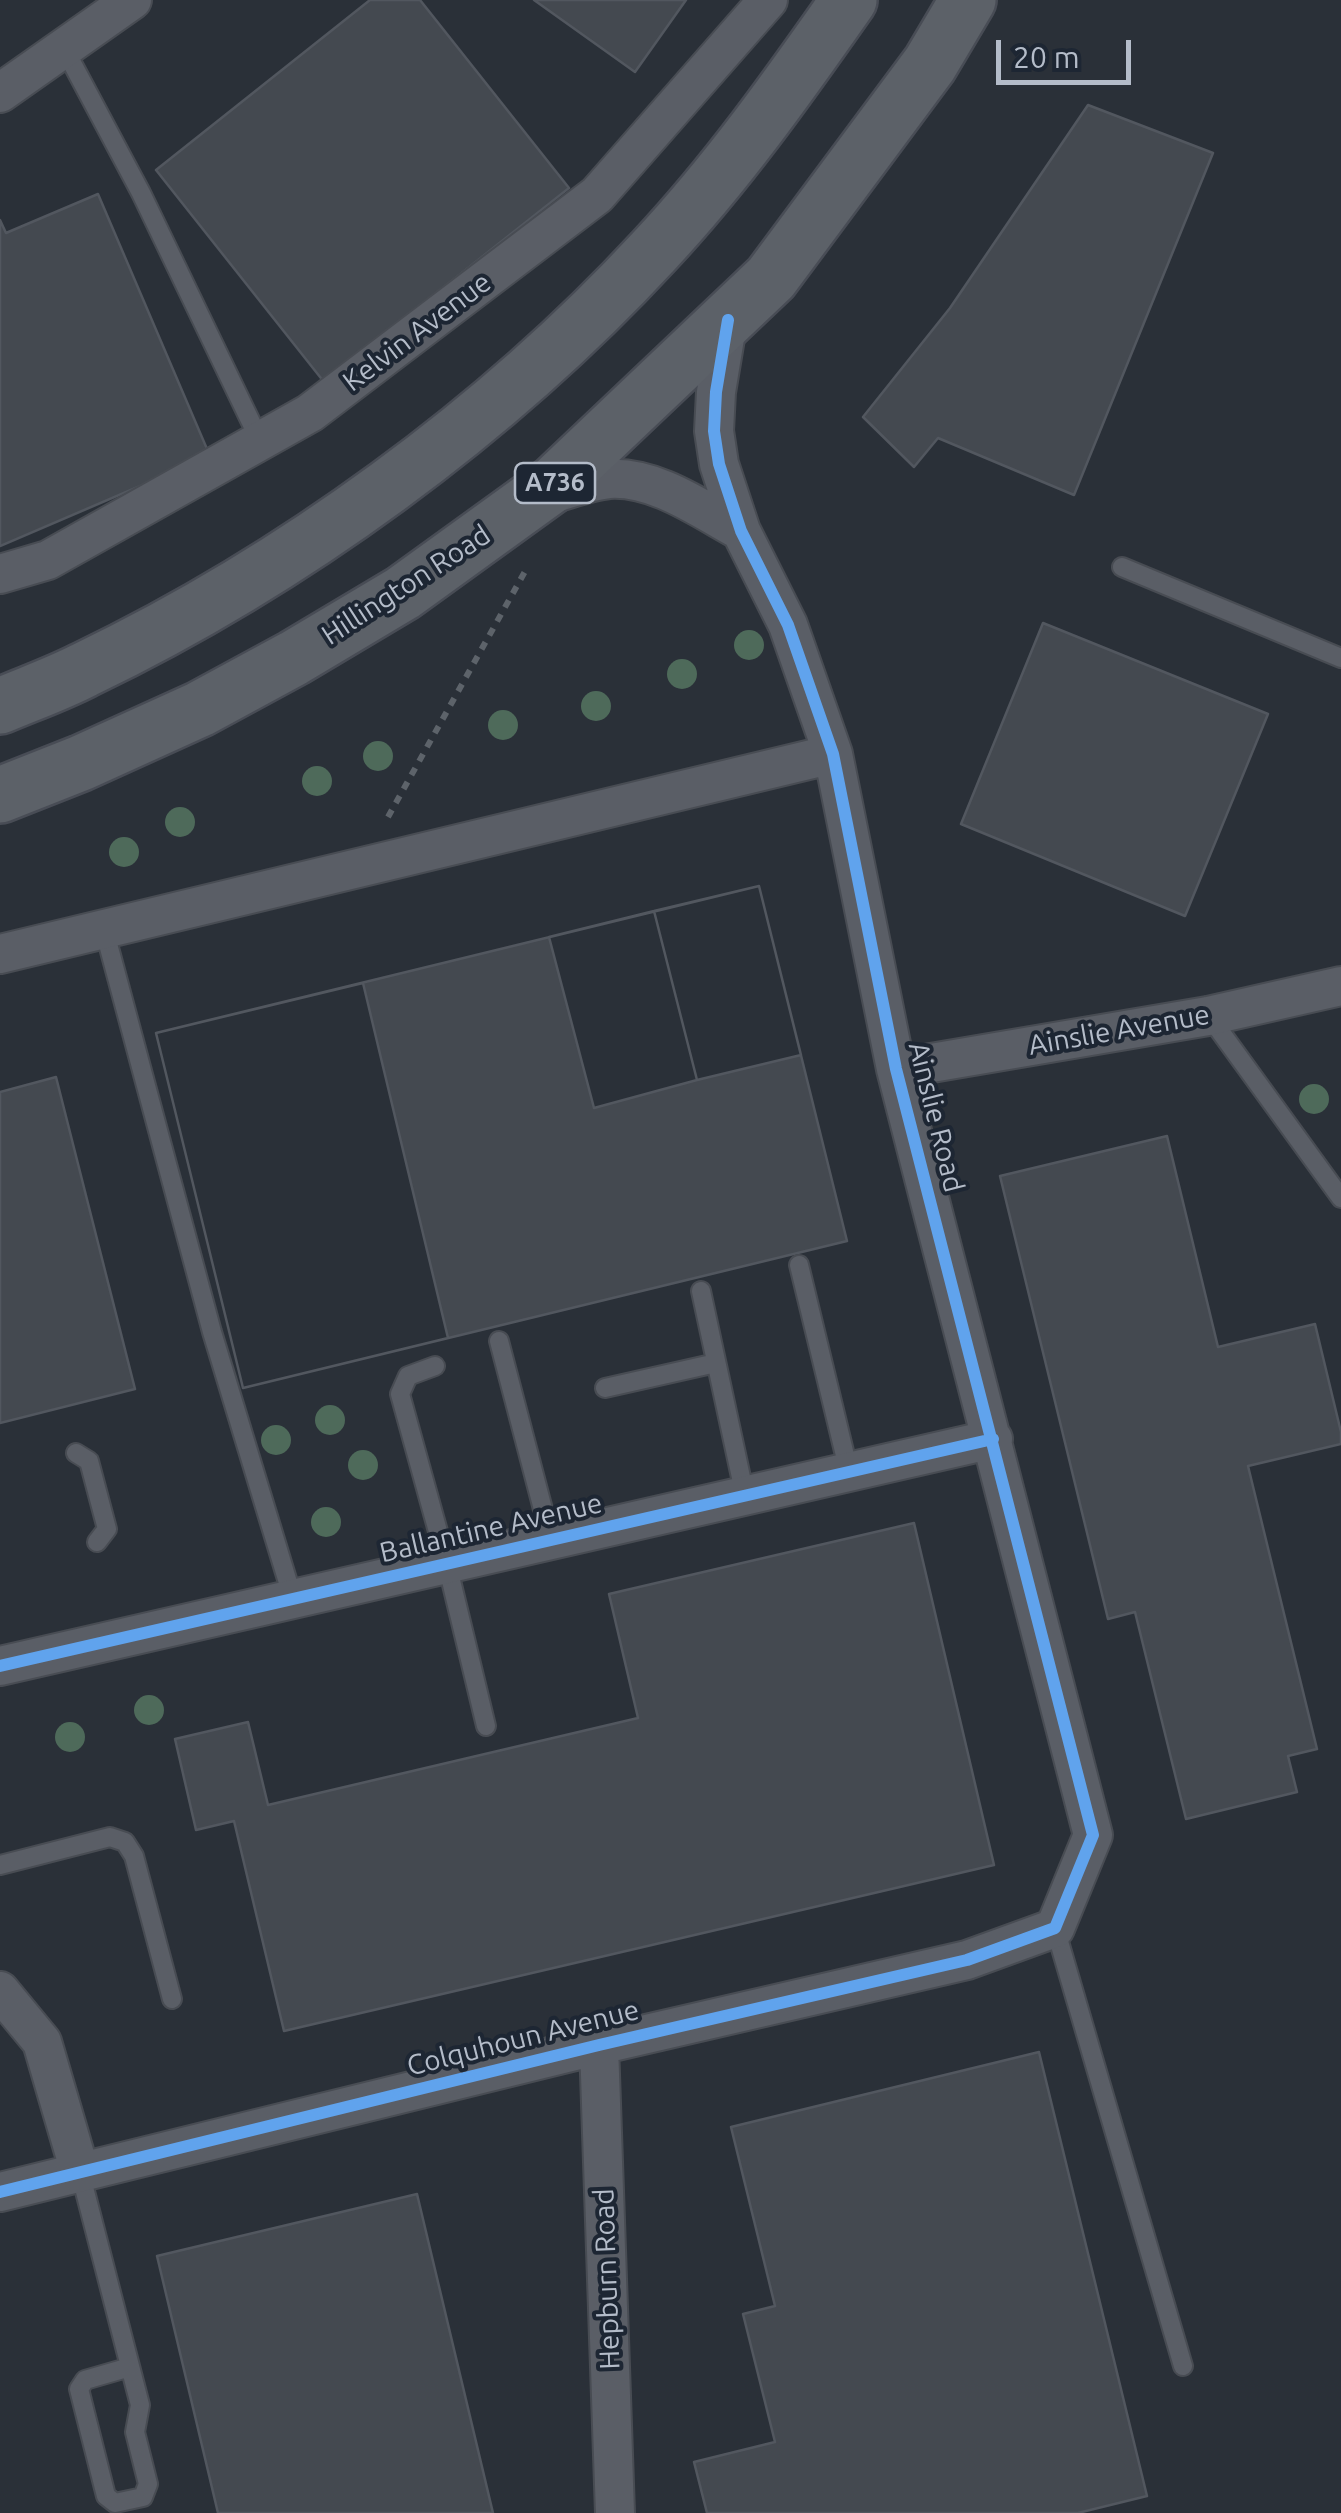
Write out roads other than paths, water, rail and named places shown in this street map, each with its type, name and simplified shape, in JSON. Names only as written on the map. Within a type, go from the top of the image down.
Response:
[{"type":"main road","points":[[0,706],[81,672],[252,578],[334,525],[454,436],[566,339],[652,253],[774,107],[849,0]]},
{"type":"main road","name":"Hillington Road","points":[[0,795],[81,764],[200,709],[403,594],[535,525],[554,483],[771,278],[930,64],[968,0]]},
{"type":"street","points":[[0,94],[132,0]]},
{"type":"street","name":"Kelvin Avenue","points":[[0,574],[48,560],[310,412],[597,195],[768,0]]},
{"type":"street","name":"Ainslie Road","points":[[728,320],[716,392],[714,431],[719,464],[741,531],[788,624],[833,754],[896,1069],[1093,1835],[1056,1928]]},
{"type":"street","points":[[535,525],[609,479],[663,489],[741,531]]},
{"type":"street","points":[[0,954],[833,754]]},
{"type":"street","name":"Ainslie Avenue","points":[[896,1069],[1208,1016],[1341,986]]},
{"type":"street","name":"Ballantine Avenue","points":[[0,1666],[993,1439]]},
{"type":"street","name":"Colquhoun Avenue","points":[[0,2192],[599,2045],[967,1960],[1056,1928]]},
{"type":"street","points":[[0,1990],[42,2042],[80,2172]]},
{"type":"street","name":"Hepburn Road","points":[[599,2045],[615,2513]]},
{"type":"lane","points":[[64,48],[141,193],[260,441]]},
{"type":"lane","points":[[1122,567],[1341,658]]},
{"type":"lane","points":[[104,928],[212,1332],[294,1599]]},
{"type":"lane","points":[[1208,1016],[1341,1198]]},
{"type":"lane","points":[[799,1265],[849,1472]]},
{"type":"lane","points":[[701,1290],[745,1496]]},
{"type":"lane","points":[[499,1342],[551,1540]]},
{"type":"lane","points":[[605,1388],[716,1363]]},
{"type":"lane","points":[[435,1366],[408,1376],[400,1394],[486,1726]]},
{"type":"lane","points":[[76,1453],[89,1461],[107,1528],[97,1542]]},
{"type":"lane","points":[[0,1865],[110,1837],[125,1842],[134,1856],[172,1999]]},
{"type":"lane","points":[[1056,1928],[1182,2366]]},
{"type":"lane","points":[[80,2172],[130,2366],[140,2405],[135,2432],[148,2484],[142,2496],[115,2503],[106,2496],[80,2389],[85,2380],[130,2366]]}]
